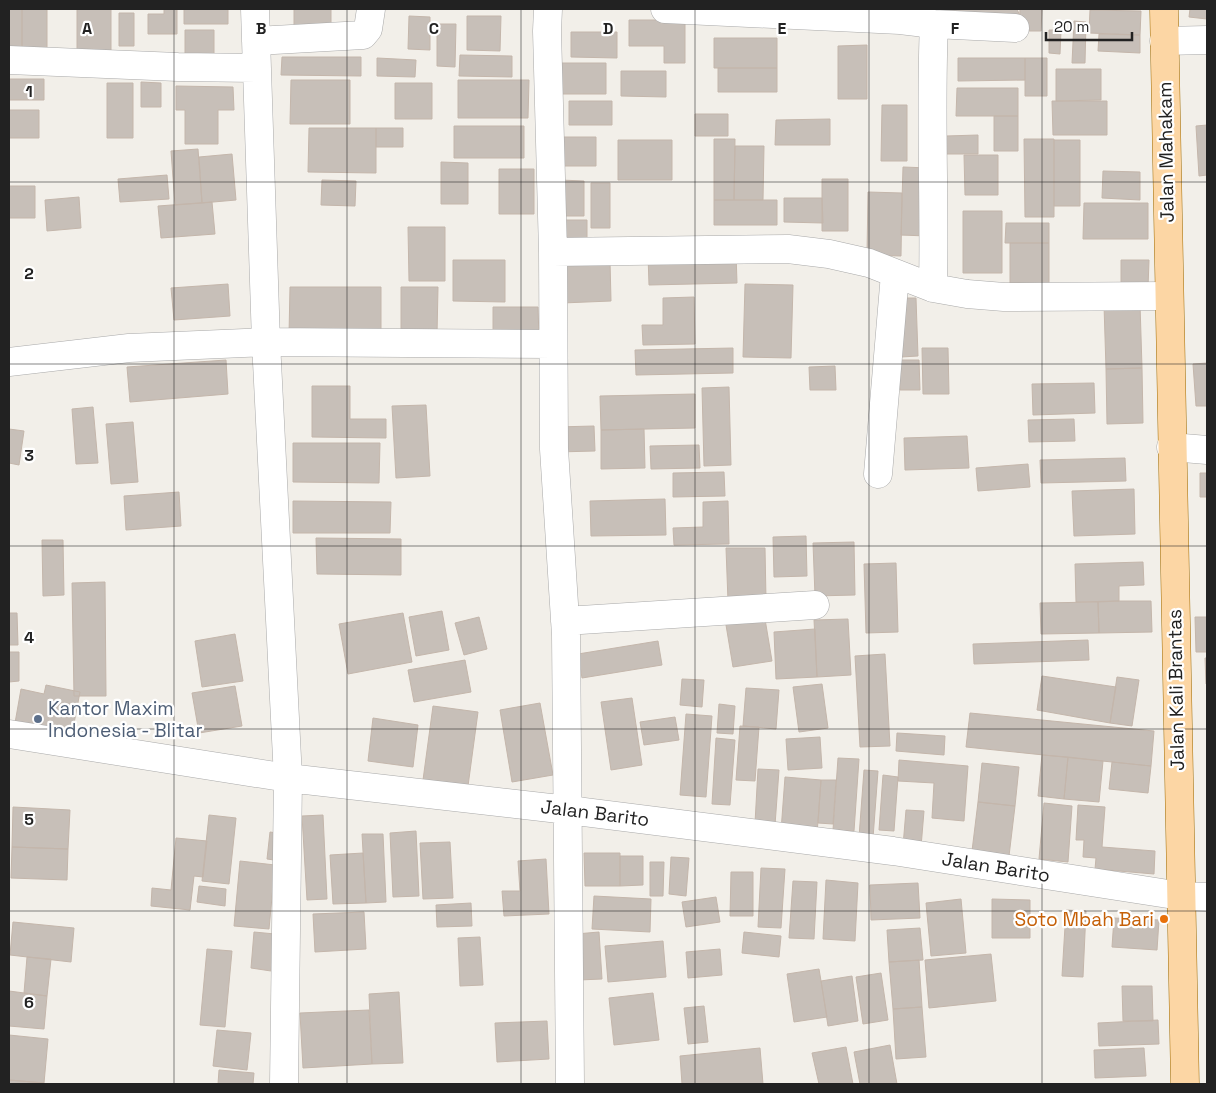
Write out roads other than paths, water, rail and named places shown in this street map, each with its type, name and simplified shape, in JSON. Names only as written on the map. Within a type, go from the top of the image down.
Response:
[{"type":"main road","name":"Jalan Mahakam","points":[[1164,9],[1168,296]]},
{"type":"main road","name":"Jalan Kali Brantas","points":[[1168,296],[1172,447],[1194,896],[1185,1084]]},
{"type":"street","points":[[255,9],[266,342],[288,778],[284,1084]]},
{"type":"street","points":[[256,41],[363,35],[368,29],[371,9]]},
{"type":"street","points":[[548,9],[553,252],[554,449],[565,621],[570,1084]]},
{"type":"street","points":[[664,9],[900,20],[934,24],[1015,28]]},
{"type":"street","points":[[933,288],[935,206],[932,75],[934,24]]},
{"type":"street","points":[[1164,41],[1207,40]]},
{"type":"street","points":[[9,60],[178,67],[257,68]]},
{"type":"street","points":[[553,252],[788,249],[829,254],[869,263],[933,288],[1004,297],[1168,296]]},
{"type":"street","points":[[878,474],[895,274]]},
{"type":"street","points":[[9,362],[129,348],[266,342],[553,344]]},
{"type":"street","points":[[1172,447],[1207,450]]},
{"type":"street","points":[[565,621],[815,605]]},
{"type":"street","name":"Jalan Barito","points":[[9,734],[288,778],[568,810],[893,851],[1194,896]]},
{"type":"place","name":"Kantor Maxim Indonesia - Blitar","points":[[38,719]]},
{"type":"place","name":"Soto Mbah Bari","points":[[1164,919]]}]
